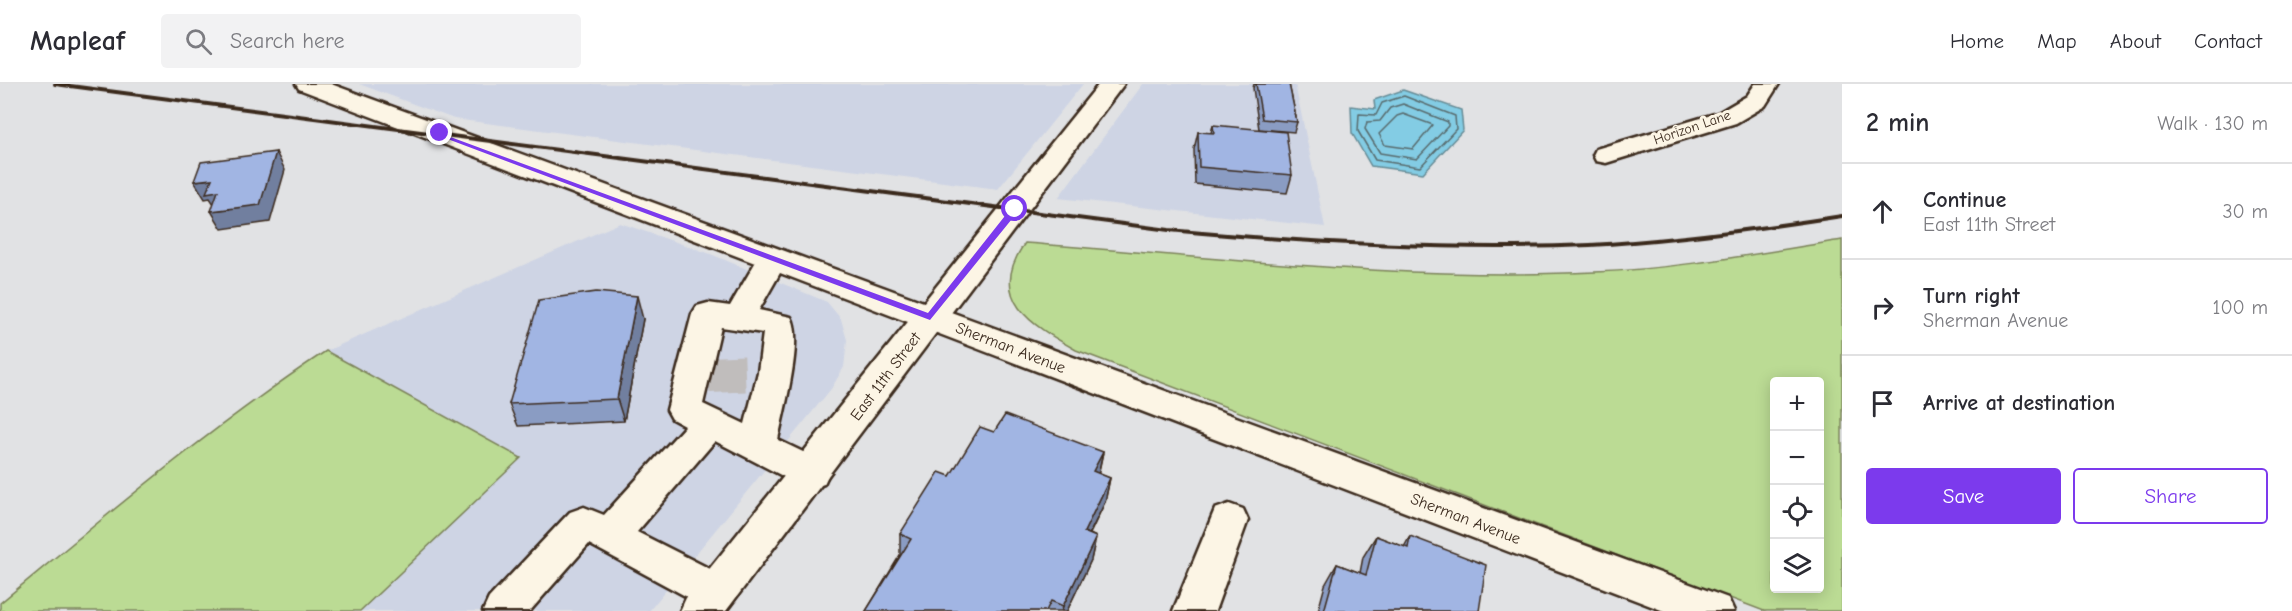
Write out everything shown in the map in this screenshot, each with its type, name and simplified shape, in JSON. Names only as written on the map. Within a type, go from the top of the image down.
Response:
[{"type":"street","name":"Sherman Avenue","points":[[308,84],[1699,608]]},
{"type":"street","name":"East 11th Street","points":[[709,602],[1112,84]]},
{"type":"street","name":"Horizon Lane","points":[[1606,155],[1727,118],[1756,101],[1767,84]]},
{"type":"street","points":[[739,318],[773,258]]},
{"type":"street","points":[[758,447],[766,373],[780,325],[708,314],[701,375],[684,410],[758,447],[811,472]]},
{"type":"street","points":[[609,536],[710,423]]},
{"type":"street","points":[[1194,611],[1229,520]]},
{"type":"street","points":[[504,611],[584,523],[609,536],[709,602]]},
{"type":"shaded area","points":[[359,84],[1083,84],[998,189],[454,119]]},
{"type":"shaded area","points":[[1143,84],[1295,84],[1325,227],[1058,198]]},
{"type":"shaded area","points":[[620,223],[708,253],[827,302],[841,319],[847,340],[844,367],[831,389],[649,611],[360,611],[521,458],[326,351]]},
{"type":"green space","points":[[1842,240],[1842,611],[1764,611],[1076,350],[1030,320],[1019,308],[1012,294],[1010,279],[1014,262],[1025,243],[1310,266],[1452,273],[1595,272],[1657,268]]},
{"type":"green space","points":[[326,351],[521,458],[360,611],[0,611],[0,603],[160,473],[241,410]]},
{"type":"water","points":[[1403,90],[1461,110],[1463,130],[1423,173],[1371,166],[1352,133],[1351,106],[1375,109],[1374,100]]},
{"type":"building","points":[[1256,84],[1289,84],[1297,122],[1262,119]]},
{"type":"building","points":[[1213,125],[1286,132],[1292,175],[1199,167],[1198,132],[1214,133]]},
{"type":"building","points":[[276,152],[260,205],[211,211],[218,191],[206,193],[212,179],[194,181],[201,162]]},
{"type":"building","points":[[596,292],[637,296],[617,399],[509,404],[539,300]]},
{"type":"building","points":[[1005,415],[1103,452],[1093,471],[1110,478],[1084,532],[1096,537],[1063,606],[1051,601],[1046,611],[866,611],[911,539],[900,534],[939,472],[950,476],[980,427],[994,432]]},
{"type":"building","points":[[1376,536],[1408,548],[1410,536],[1486,565],[1479,611],[1324,611],[1337,564],[1366,575]]},
{"type":"tunnel","points":[[709,375],[758,373]]},
{"type":"railway","points":[[55,84],[1169,230],[1274,239],[1379,245],[1484,247],[1590,245],[1716,234],[1842,216]]},
{"type":"route","points":[[440,133],[930,317],[1015,209]]}]
